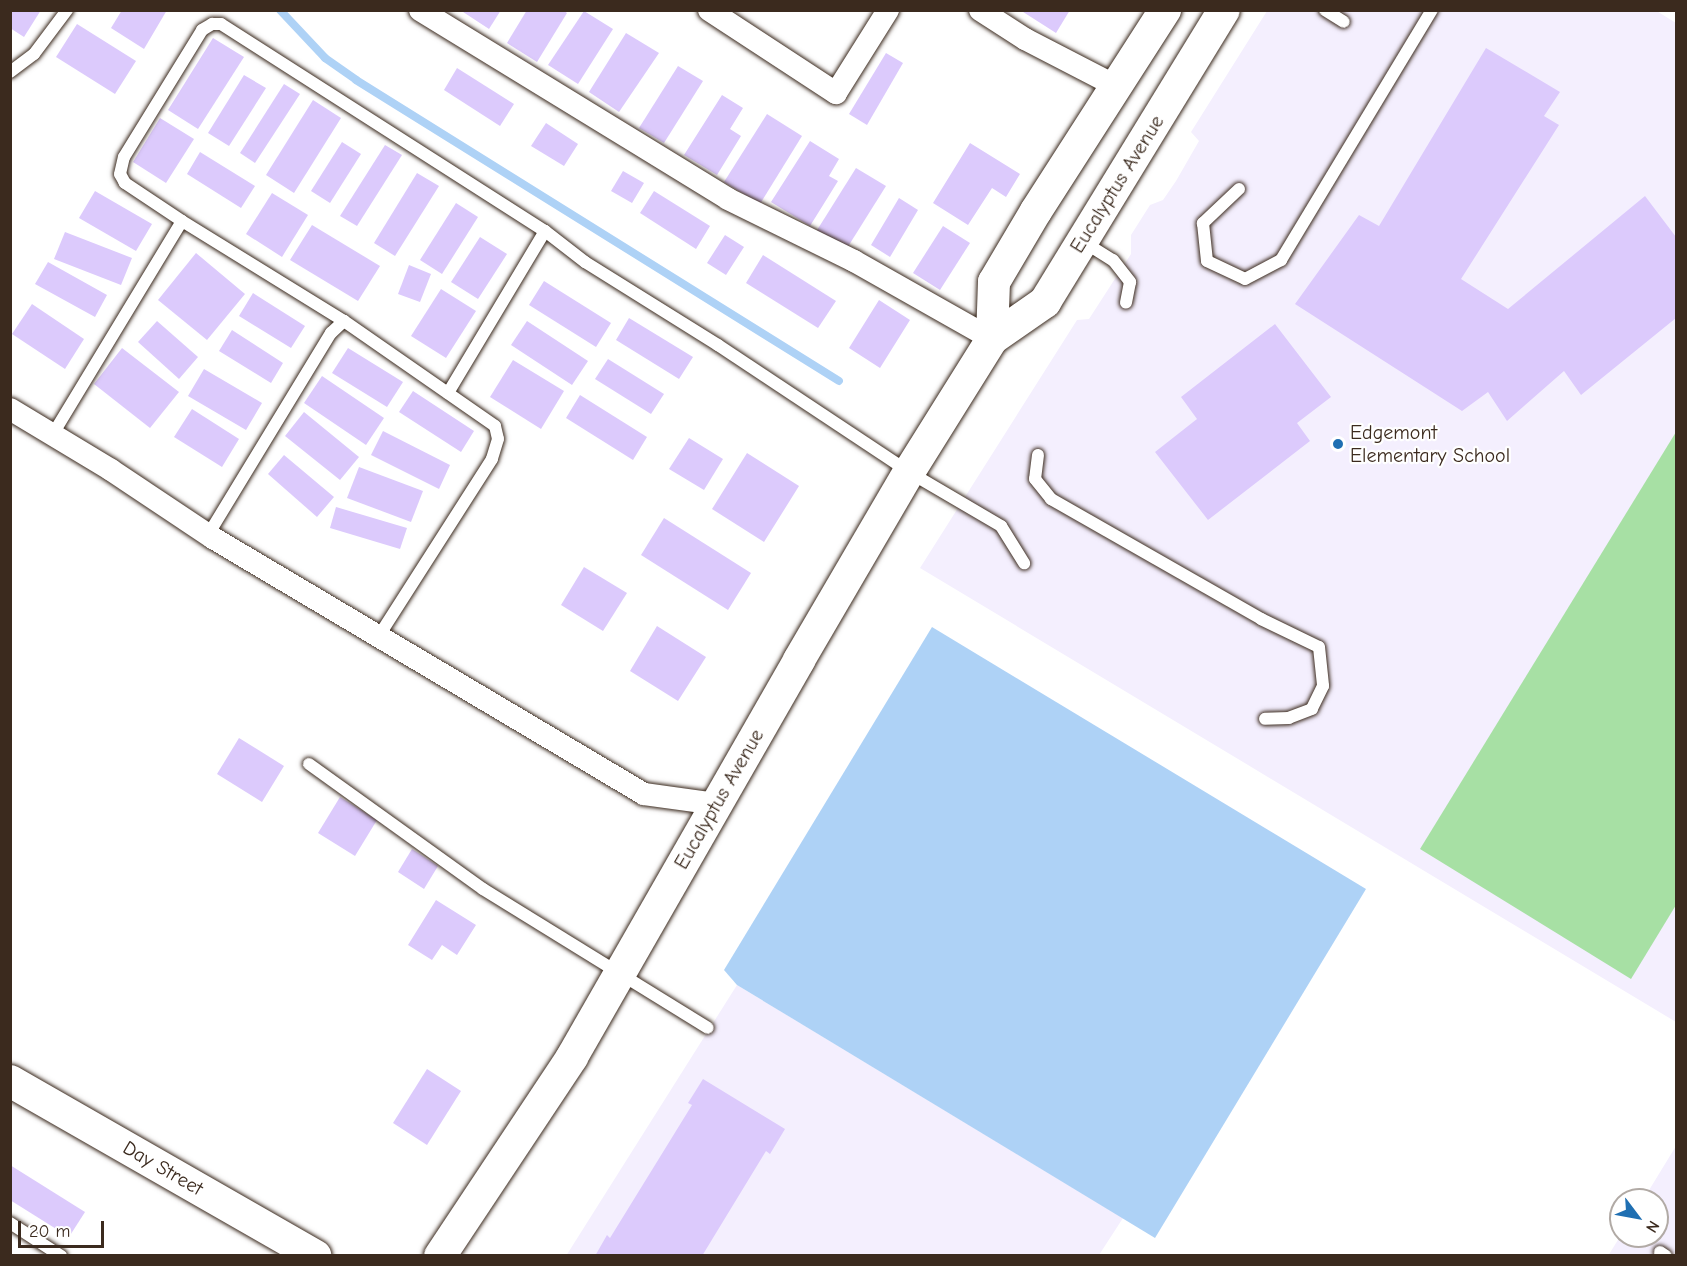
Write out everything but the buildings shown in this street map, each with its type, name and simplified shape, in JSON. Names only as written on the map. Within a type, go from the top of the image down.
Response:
[{"type":"main road","name":"Eucalyptus Avenue","points":[[992,339],[994,282],[1036,211],[1118,87],[1165,10]]},
{"type":"main road","name":"Eucalyptus Avenue","points":[[440,1256],[572,1057],[909,472],[992,339],[1045,302],[1224,10]]},
{"type":"main road","name":"Day Street","points":[[10,1081],[315,1256]]},
{"type":"street","points":[[420,10],[728,199],[854,261],[992,339]]},
{"type":"street","points":[[709,10],[836,93],[888,10]]},
{"type":"street","points":[[980,10],[1025,39],[1118,87]]},
{"type":"street","points":[[10,409],[53,434],[208,535],[644,794],[717,804]]},
{"type":"lane","points":[[10,72],[34,54],[67,10]]},
{"type":"lane","points":[[1325,10],[1344,22]]},
{"type":"lane","points":[[1239,189],[1203,223],[1208,261],[1245,279],[1281,260],[1432,10]]},
{"type":"lane","points":[[379,636],[492,459],[498,439],[495,426],[344,321],[125,183],[120,174],[124,157],[202,30],[212,24],[221,24],[545,231],[585,262],[718,345],[909,472],[1001,526],[1024,563]]},
{"type":"lane","points":[[53,434],[182,221]]},
{"type":"lane","points":[[448,393],[545,231]]},
{"type":"lane","points":[[1081,241],[1113,260],[1130,282],[1126,303]]},
{"type":"lane","points":[[208,535],[331,333],[344,321]]},
{"type":"lane","points":[[1038,455],[1035,478],[1052,499],[1261,620],[1319,647],[1323,686],[1312,709],[1289,718],[1265,719]]},
{"type":"lane","points":[[309,764],[483,889],[708,1028]]},
{"type":"lane","points":[[10,1223],[61,1256]]},
{"type":"shaded area","name":"Edgemont Elementary School","points":[[1655,10],[1676,23],[1676,1022],[920,568],[1077,320],[1089,319],[1131,254],[1131,235],[1150,205],[1163,200],[1176,181],[1199,141],[1191,132],[1267,11]]},
{"type":"shaded area","points":[[737,985],[1123,1218],[1099,1255],[566,1256]]},
{"type":"shaded area","points":[[1676,1146],[1676,1255],[1608,1256],[1613,1248],[1669,1248],[1669,1188],[1650,1188]]},
{"type":"green space","points":[[1676,432],[1676,905],[1631,979],[1420,849]]},
{"type":"water","points":[[932,627],[1366,889],[1155,1238],[737,985],[724,970]]},
{"type":"waterway","points":[[280,10],[325,58],[356,80],[839,381]]},
{"type":"place","name":"Edgemont Elementary School","points":[[1338,444]]}]
